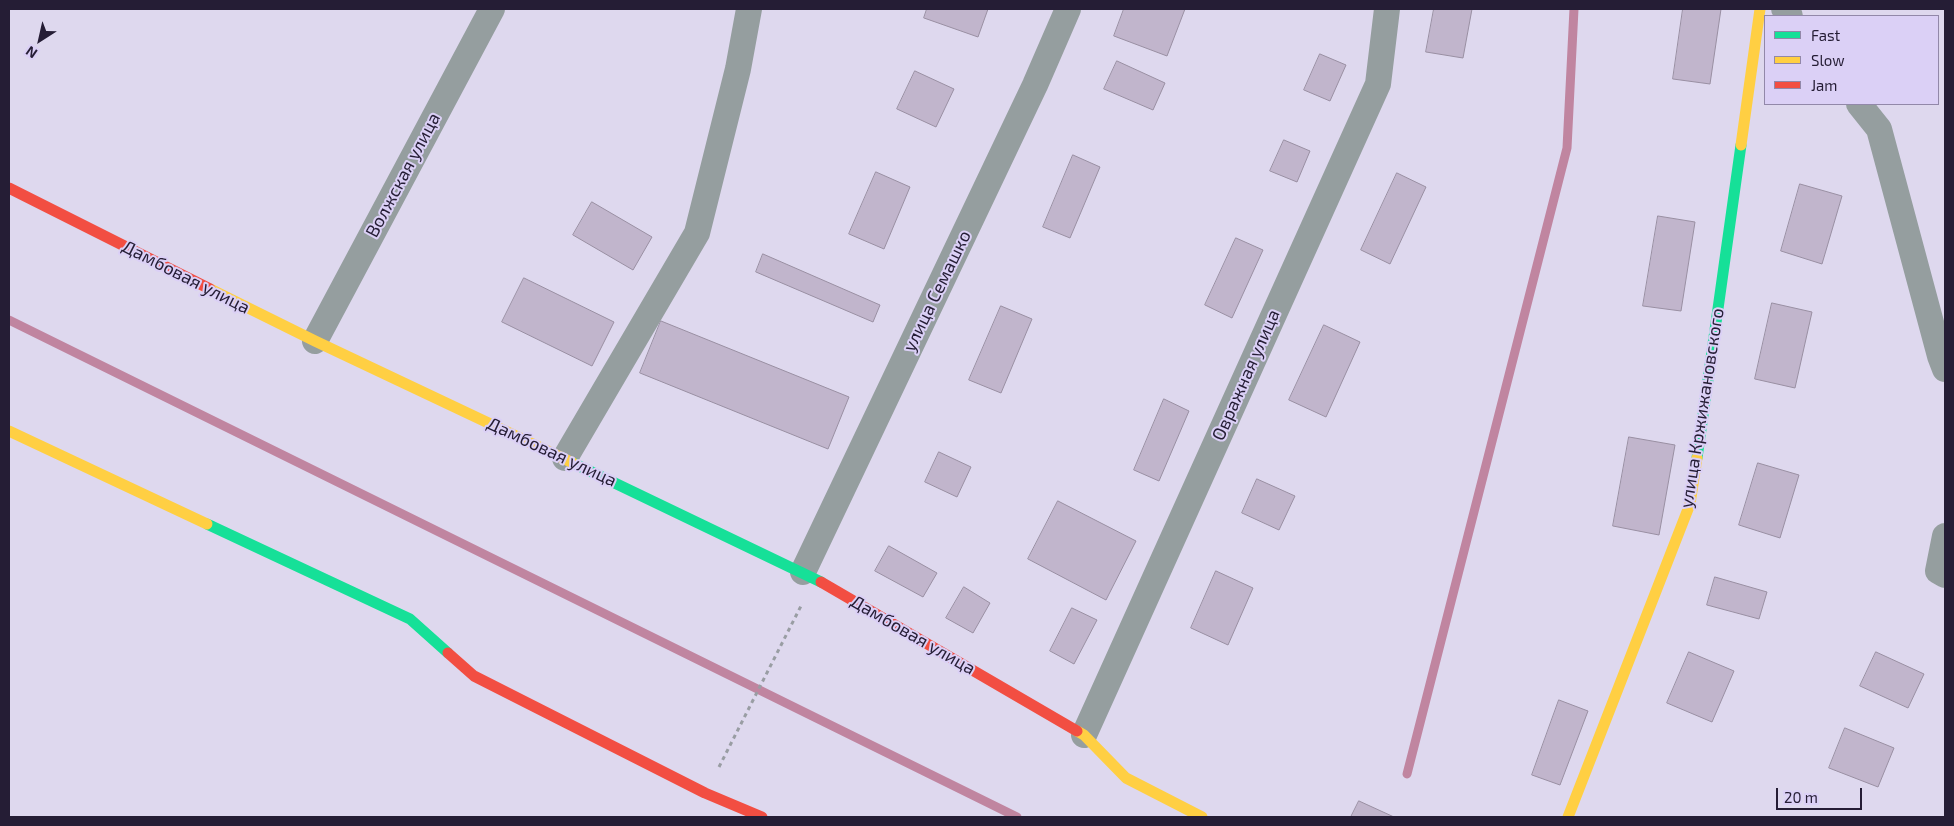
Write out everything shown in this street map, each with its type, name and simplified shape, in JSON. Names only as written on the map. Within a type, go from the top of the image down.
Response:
[{"type":"street","name":"Волжская улица","points":[[314,341],[492,9]]},
{"type":"street","points":[[565,458],[697,233],[738,69],[749,9]]},
{"type":"street","name":"улица Семашко","points":[[809,575],[1035,86],[1068,9]]},
{"type":"street","name":"Овражная улица","points":[[1084,735],[1378,84],[1387,9]]},
{"type":"street","name":"улица Кржижановского","points":[[1568,817],[1690,504],[1760,9]]},
{"type":"street","points":[[1860,105],[1879,129],[1945,369]]},
{"type":"street","name":"Дамбовая улица","points":[[9,188],[314,341],[809,575],[1084,735],[1126,778],[1202,817]]},
{"type":"street","points":[[9,431],[410,619],[474,676],[705,793],[762,817]]},
{"type":"street","points":[[1945,536],[1938,571],[1945,575]]},
{"type":"path","points":[[733,741],[784,639],[809,575]]},
{"type":"building","points":[[927,9],[988,9],[978,37],[924,18]]},
{"type":"building","points":[[1124,9],[1185,9],[1167,56],[1114,36]]},
{"type":"building","points":[[1434,9],[1472,9],[1463,58],[1426,52]]},
{"type":"building","points":[[1683,9],[1721,9],[1710,84],[1673,79]]},
{"type":"building","points":[[1320,54],[1346,65],[1330,101],[1304,90]]},
{"type":"building","points":[[1117,61],[1165,83],[1153,110],[1104,89]]},
{"type":"building","points":[[915,71],[954,89],[936,127],[897,109]]},
{"type":"building","points":[[1284,140],[1310,151],[1297,182],[1270,171]]},
{"type":"building","points":[[1073,155],[1100,167],[1070,238],[1043,227]]},
{"type":"building","points":[[876,172],[910,187],[884,249],[849,234]]},
{"type":"building","points":[[1397,173],[1426,187],[1390,264],[1361,250]]},
{"type":"building","points":[[1800,184],[1842,196],[1822,264],[1781,251]]},
{"type":"building","points":[[592,202],[652,237],[633,270],[573,235]]},
{"type":"building","points":[[1658,216],[1695,222],[1681,311],[1643,306]]},
{"type":"building","points":[[1236,238],[1263,250],[1232,318],[1205,305]]},
{"type":"building","points":[[763,254],[880,305],[873,322],[756,272]]},
{"type":"building","points":[[524,278],[614,322],[592,366],[502,322]]},
{"type":"building","points":[[1772,303],[1812,312],[1795,388],[1755,379]]},
{"type":"building","points":[[1001,306],[1032,319],[1001,393],[969,380]]},
{"type":"building","points":[[661,321],[849,397],[828,449],[640,373]]},
{"type":"building","points":[[1324,325],[1360,342],[1326,417],[1289,400]]},
{"type":"building","points":[[1164,399],[1189,411],[1159,481],[1134,470]]},
{"type":"building","points":[[1629,437],[1675,445],[1659,535],[1613,526]]},
{"type":"building","points":[[939,452],[971,467],[957,497],[925,482]]},
{"type":"building","points":[[1758,463],[1799,475],[1780,538],[1739,525]]},
{"type":"building","points":[[1257,479],[1295,496],[1279,530],[1242,513]]},
{"type":"building","points":[[1058,501],[1136,541],[1106,600],[1028,559]]},
{"type":"building","points":[[889,546],[937,573],[923,597],[875,571]]},
{"type":"building","points":[[1216,571],[1253,588],[1228,645],[1191,628]]},
{"type":"building","points":[[1715,577],[1767,592],[1759,619],[1707,605]]},
{"type":"building","points":[[964,587],[990,603],[973,633],[946,618]]},
{"type":"building","points":[[1072,608],[1097,620],[1074,664],[1050,651]]},
{"type":"building","points":[[1689,652],[1734,671],[1712,722],[1667,703]]},
{"type":"building","points":[[1876,652],[1924,674],[1908,708],[1860,686]]},
{"type":"building","points":[[1559,700],[1588,711],[1560,785],[1532,775]]},
{"type":"building","points":[[1845,728],[1894,748],[1878,787],[1829,768]]},
{"type":"building","points":[[1359,801],[1394,817],[1351,817]]},
{"type":"waterway","points":[[1407,774],[1567,148],[1574,9]]},
{"type":"waterway","points":[[9,320],[1017,817]]},
{"type":"traffic: fast","points":[[1697,458],[1741,145]]},
{"type":"traffic: fast","points":[[573,463],[821,582]]},
{"type":"traffic: fast","points":[[207,524],[410,619],[448,653]]},
{"type":"traffic: slow","points":[[1741,145],[1760,9]]},
{"type":"traffic: slow","points":[[210,289],[315,341],[573,463]]},
{"type":"traffic: slow","points":[[9,431],[207,524]]},
{"type":"traffic: slow","points":[[1568,817],[1690,504],[1697,458]]},
{"type":"traffic: slow","points":[[1077,731],[1084,735],[1126,778],[1202,817]]},
{"type":"traffic: jam","points":[[9,188],[210,289]]},
{"type":"traffic: jam","points":[[821,582],[1077,731]]},
{"type":"traffic: jam","points":[[448,653],[474,676],[705,793],[762,817]]}]
